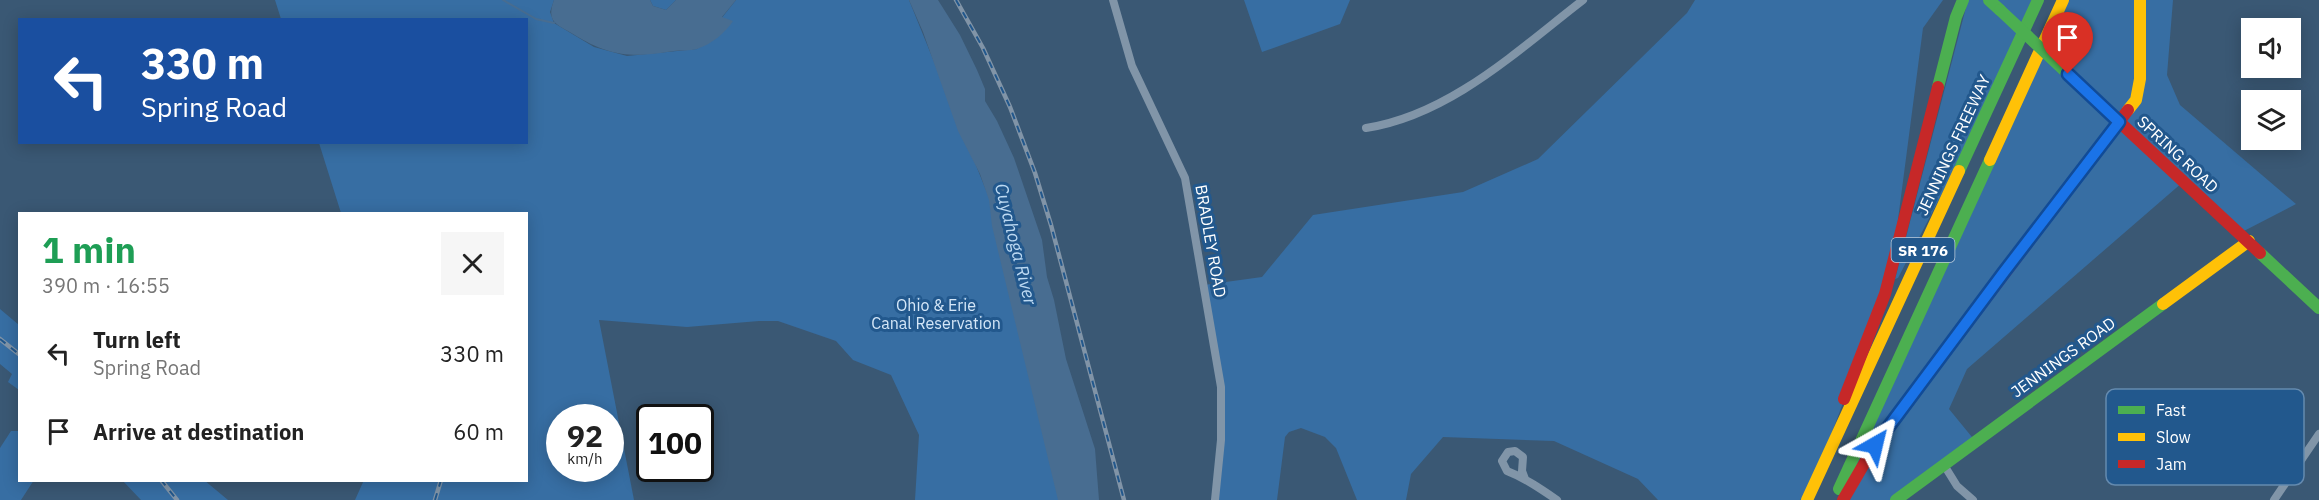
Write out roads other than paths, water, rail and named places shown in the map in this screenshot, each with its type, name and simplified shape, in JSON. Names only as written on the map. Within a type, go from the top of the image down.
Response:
[{"type":"main road","points":[[1826,458],[1849,386],[1885,294],[1956,18],[1963,0]]},
{"type":"main road","name":"SPRING ROAD","points":[[1989,0],[2319,308]]},
{"type":"main road","name":"JENNINGS FREEWAY","points":[[1807,500],[2038,0]]},
{"type":"main road","name":"SR 176","points":[[1834,500],[2063,0]]},
{"type":"main road","points":[[1844,500],[1875,445],[2136,100],[2140,79],[2140,0]]},
{"type":"main road","name":"JENNINGS ROAD","points":[[1896,500],[2249,241]]},
{"type":"street","name":"BRADLEY ROAD","points":[[1113,0],[1132,66],[1185,178],[1221,387],[1221,440],[1215,500]]},
{"type":"street","points":[[1366,128],[1390,124],[1469,88],[1582,0]]},
{"type":"street","points":[[2304,456],[2319,434]]},
{"type":"street","points":[[1944,465],[1957,486],[1973,500]]},
{"type":"street","points":[[1525,479],[1557,500]]},
{"type":"street","points":[[2274,500],[2284,485]]},
{"type":"water","points":[[554,0],[650,0],[653,6],[666,10],[676,0],[736,0],[722,17],[733,21],[722,34],[703,47],[694,50],[633,55],[598,47],[557,25],[551,13]]},
{"type":"water","name":"Cuyahoga River","points":[[909,0],[938,0],[960,35],[977,70],[985,89],[985,101],[1014,158],[1042,240],[1047,277],[1066,359],[1095,449],[1099,500],[1058,500],[992,226],[989,200],[980,174],[958,131],[923,32]]},
{"type":"waterway","points":[[503,0],[536,19],[554,23]]},
{"type":"railway","points":[[956,0],[983,48],[1010,107],[1035,173],[1124,500]]},
{"type":"railway","points":[[0,339],[18,353]]},
{"type":"railway","points":[[163,482],[177,500]]},
{"type":"railway","points":[[435,500],[440,482]]},
{"type":"park label","name":"Ohio & Erie Canal Reservation","points":[[936,314]]}]
